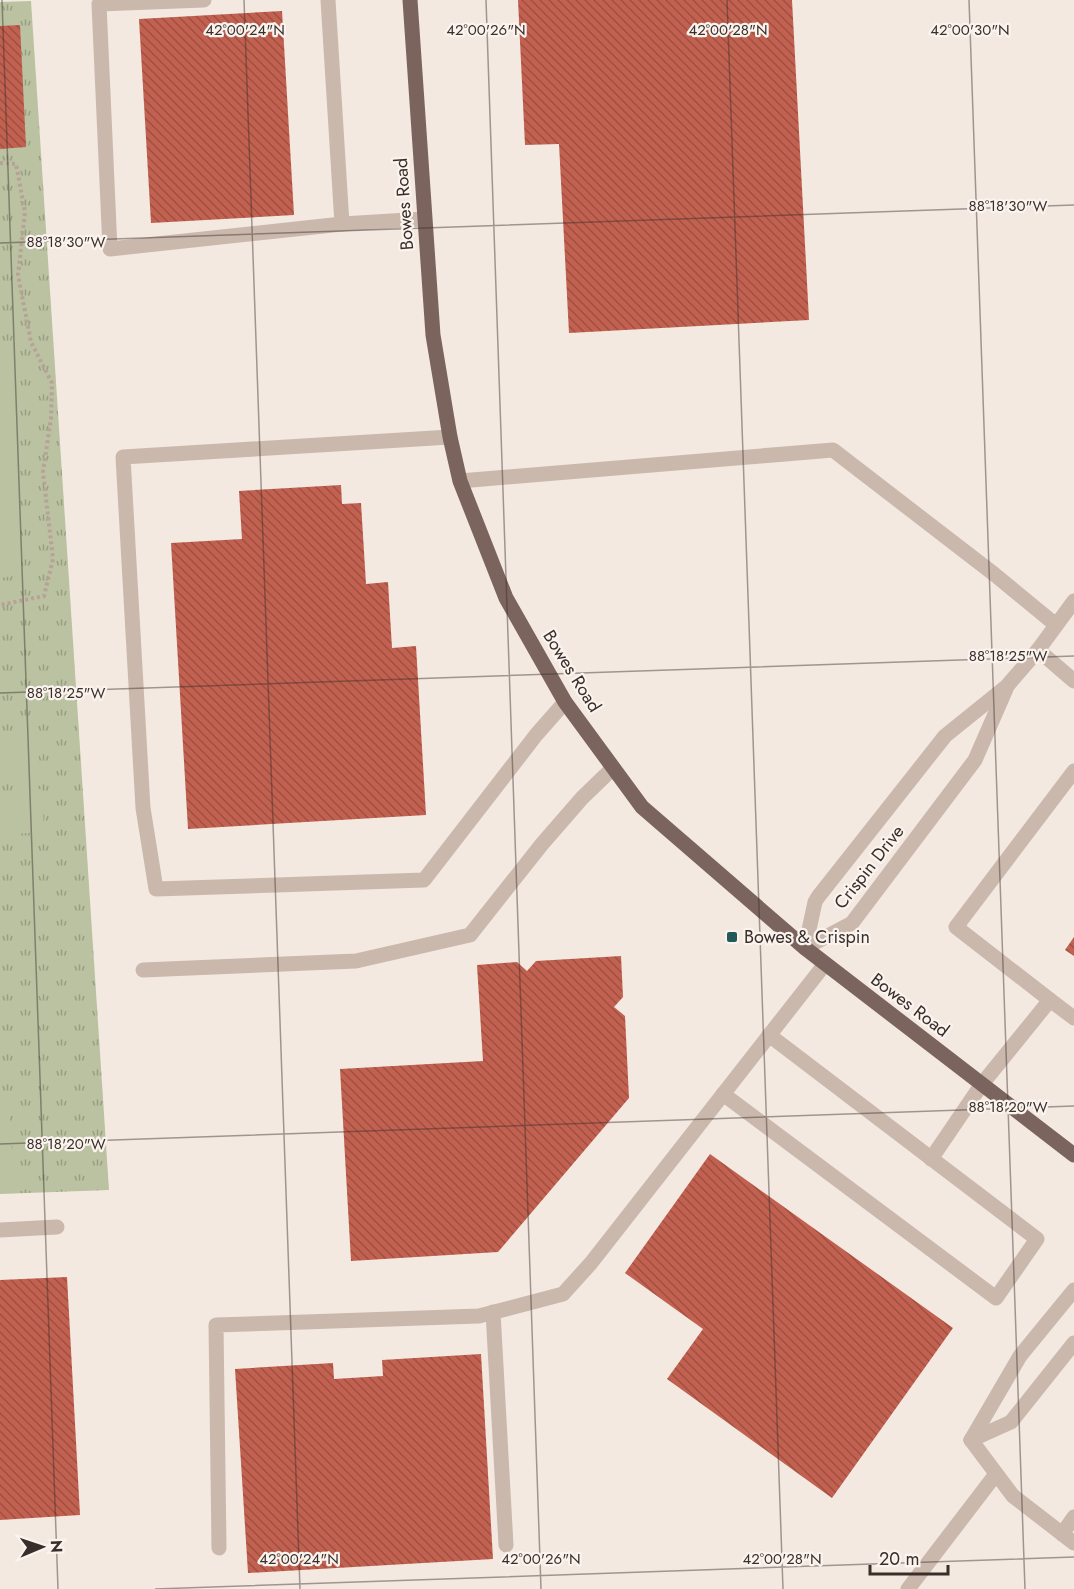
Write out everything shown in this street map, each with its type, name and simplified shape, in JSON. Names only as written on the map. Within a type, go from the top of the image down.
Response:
[{"type":"main road","name":"Bowes Road","points":[[410,0],[432,335],[450,437],[460,481],[506,598],[565,702],[642,807],[805,948],[1074,1155]]},
{"type":"lane","points":[[204,0],[99,4],[110,249],[342,224],[424,219]]},
{"type":"lane","points":[[328,0],[342,224]]},
{"type":"lane","points":[[450,437],[123,457],[143,808],[156,889],[424,880],[536,735],[565,702]]},
{"type":"lane","points":[[460,481],[833,450],[994,574],[1056,625]]},
{"type":"lane","name":"Crispin Drive","points":[[805,948],[818,897],[945,736],[1007,686],[1074,602]]},
{"type":"lane","points":[[1038,650],[1074,681]]},
{"type":"lane","name":"Crispin Drive","points":[[805,948],[852,923],[975,760],[1007,686]]},
{"type":"lane","points":[[143,970],[356,961],[470,935],[542,844],[582,798],[613,768]]},
{"type":"lane","points":[[1074,771],[956,927],[1074,1018]]},
{"type":"lane","points":[[219,1548],[216,1325],[479,1316],[562,1294],[591,1263],[825,964]]},
{"type":"lane","points":[[931,1159],[982,1084],[1050,1000]]},
{"type":"lane","points":[[723,1094],[996,1298],[1037,1239],[769,1035]]},
{"type":"lane","points":[[0,1230],[57,1227]]},
{"type":"lane","points":[[971,1440],[1020,1356],[1074,1290]]},
{"type":"lane","points":[[493,1312],[506,1545]]},
{"type":"lane","points":[[971,1440],[1011,1422],[1074,1343]]},
{"type":"lane","points":[[971,1440],[1013,1496],[1068,1539],[1074,1517]]},
{"type":"lane","points":[[908,1589],[996,1474]]},
{"type":"path","points":[[0,163],[16,164],[25,212],[18,275],[31,342],[52,383],[51,418],[43,472],[53,559],[44,596],[0,605]]},
{"type":"green space","points":[[31,1],[109,1190],[0,1194],[0,2]]},
{"type":"green space","points":[[13,361],[22,575],[0,578],[0,362]]},
{"type":"green space","points":[[37,733],[40,776],[0,779],[0,736]]},
{"type":"green space","points":[[42,789],[44,832],[0,835],[0,791]]},
{"type":"green space","points":[[0,1098],[9,1098],[14,1190],[0,1190]]},
{"type":"building","points":[[518,0],[792,0],[809,320],[569,333],[559,144],[525,145]]},
{"type":"building","points":[[282,11],[294,215],[151,223],[139,19]]},
{"type":"building","points":[[20,25],[26,147],[0,149],[0,26]]},
{"type":"building","points":[[341,485],[342,504],[361,503],[366,584],[388,582],[392,648],[416,646],[426,815],[188,829],[171,543],[242,539],[239,491]]},
{"type":"building","points":[[1074,937],[1074,956],[1065,950]]},
{"type":"building","points":[[621,956],[623,997],[614,1007],[625,1016],[629,1098],[498,1252],[351,1261],[340,1069],[483,1061],[477,965],[517,962],[527,971],[536,961]]},
{"type":"building","points":[[710,1154],[953,1328],[832,1498],[667,1379],[703,1329],[625,1273]]},
{"type":"building","points":[[67,1277],[80,1515],[0,1520],[0,1280]]},
{"type":"building","points":[[481,1354],[493,1559],[248,1573],[235,1369],[333,1363],[334,1379],[383,1376],[382,1360]]},
{"type":"place","name":"Bowes & Crispin","points":[[732,937]]}]
